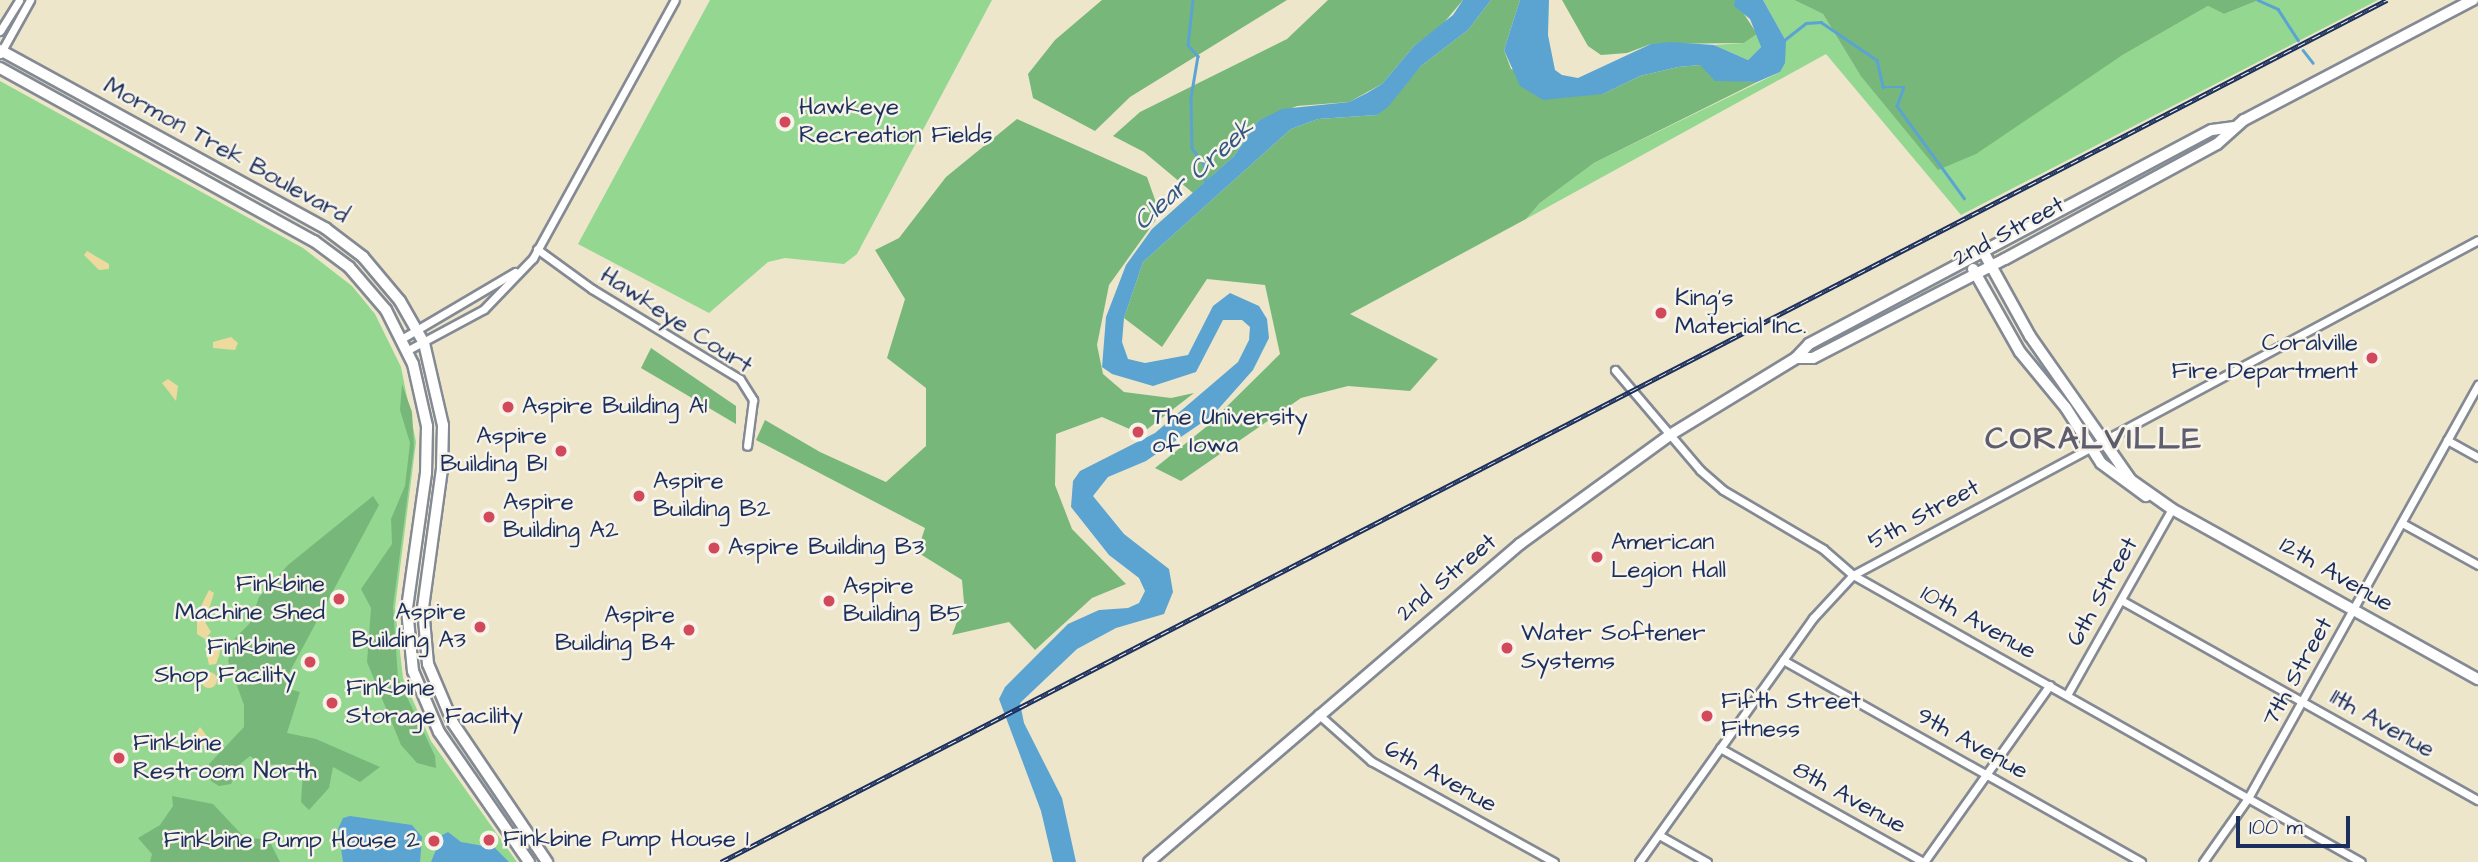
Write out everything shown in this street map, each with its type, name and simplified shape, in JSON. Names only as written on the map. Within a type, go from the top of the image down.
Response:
[{"type":"main road","name":"2nd Street","points":[[1796,358],[1813,358],[1976,274],[2217,144],[2233,127],[2473,0]]},
{"type":"main road","name":"Mormon Trek Boulevard","points":[[0,52],[325,228],[375,270],[418,330],[440,404],[443,449],[423,608],[428,664],[453,723],[547,862]]},
{"type":"main road","name":"Mormon Trek Boulevard","points":[[0,68],[314,242],[370,290],[403,338],[424,399],[428,437],[407,609],[413,671],[439,732],[529,862]]},
{"type":"main road","name":"2nd Street","points":[[1151,862],[1318,713],[1520,544],[1670,435],[1796,358],[1809,344],[2212,130],[2233,127]]},
{"type":"main road","name":"12th Avenue","points":[[1984,253],[2030,336],[2122,471],[2172,509]]},
{"type":"main road","name":"12th Avenue","points":[[1969,261],[2020,352],[2091,449],[2123,483],[2478,679]]},
{"type":"street","points":[[0,31],[19,0]]},
{"type":"street","points":[[0,52],[30,0]]},
{"type":"street","points":[[408,350],[484,309],[537,249],[675,0]]},
{"type":"street","name":"5th Street","points":[[1639,862],[1828,599],[1853,575],[2478,240]]},
{"type":"street","points":[[403,338],[496,287],[537,249]]},
{"type":"street","name":"Hawkeye Court","points":[[537,249],[592,289],[740,379],[752,400],[747,446]]},
{"type":"street","name":"10th Avenue","points":[[1615,370],[1712,482],[1824,550],[1853,575],[2361,862]]},
{"type":"street","name":"7th Street","points":[[2203,862],[2248,798],[2478,385]]},
{"type":"street","points":[[2447,440],[2478,457]]},
{"type":"street","name":"6th Street","points":[[2067,695],[2172,509]]},
{"type":"street","points":[[2402,523],[2478,565]]},
{"type":"street","name":"11th Avenue","points":[[2121,600],[2478,800]]},
{"type":"street","name":"9th Avenue","points":[[1783,660],[2141,862]]},
{"type":"street","points":[[1924,862],[2049,685]]},
{"type":"street","name":"6th Avenue","points":[[1318,713],[1371,761],[1554,862]]},
{"type":"street","name":"8th Avenue","points":[[1720,748],[1924,862]]},
{"type":"street","points":[[1658,835],[1707,862]]},
{"type":"green space","name":"Hawkeye Recreation Fields","points":[[710,0],[992,0],[857,254],[844,264],[785,258],[768,262],[709,313],[578,244]]},
{"type":"green space","points":[[1102,0],[1287,0],[1130,97],[1095,131],[1033,98],[1028,74],[1055,40]]},
{"type":"green space","points":[[1328,0],[1463,0],[1442,25],[1414,46],[1382,84],[1349,102],[1297,106],[1258,121],[1234,156],[1193,193],[1144,152],[1113,136],[1140,112],[1287,39]]},
{"type":"green space","points":[[1491,0],[1520,0],[1504,50],[1511,69],[1603,94],[1640,76],[1700,65],[1739,81],[1757,82],[1594,163],[1540,203],[1526,219],[1350,314],[1438,359],[1410,391],[1348,386],[1301,398],[1181,481],[1155,468],[1206,427],[1280,354],[1265,285],[1207,279],[1162,347],[1124,318],[1143,262],[1291,129],[1318,119],[1377,115],[1421,66],[1468,30]]},
{"type":"green space","points":[[1562,0],[1735,0],[1757,34],[1744,43],[1651,44],[1627,53],[1601,55],[1588,46]]},
{"type":"green space","points":[[1763,0],[1794,0],[1823,14],[1860,75],[2121,56],[2208,6],[2224,14],[2259,0],[2378,0],[1961,215],[1826,54],[1526,219],[1540,203],[1594,163],[1780,72],[1786,41]]},
{"type":"green space","points":[[1794,0],[2259,0],[2224,14],[2208,6],[2121,56],[1976,154],[1938,170],[1860,75],[1823,14]]},
{"type":"green space","points":[[1757,34],[1761,47],[1748,60],[1714,45],[1744,43]]},
{"type":"green space","points":[[0,81],[303,248],[352,286],[375,314],[401,367],[416,442],[395,608],[403,678],[431,741],[517,862],[0,862]]},
{"type":"green space","points":[[1017,119],[1147,177],[1160,214],[1109,285],[1097,345],[1103,374],[1124,392],[1171,398],[1194,393],[1141,434],[1102,417],[1056,434],[1055,485],[1072,529],[1126,584],[1092,598],[1035,650],[1009,622],[952,635],[964,603],[962,580],[917,552],[925,528],[756,440],[765,420],[820,452],[886,482],[926,446],[926,388],[887,358],[905,299],[875,250],[899,238],[946,177]]},
{"type":"green space","points":[[651,348],[736,406],[736,424],[641,368]]},
{"type":"green space","points":[[402,384],[412,412],[414,447],[393,607],[398,678],[435,756],[436,768],[417,763],[401,745],[367,662],[371,608],[361,589],[392,544],[391,519],[405,486],[410,443],[400,410]]},
{"type":"green space","points":[[373,496],[379,505],[287,677],[289,689],[300,692],[287,733],[316,739],[380,767],[360,782],[333,767],[329,788],[309,810],[301,802],[303,770],[286,764],[263,765],[250,756],[239,765],[231,784],[219,786],[211,781],[209,764],[244,727],[244,705],[228,661],[235,638],[250,623],[259,597],[288,565]]},
{"type":"green space","points":[[172,796],[213,804],[244,837],[269,840],[280,862],[150,862],[152,854],[138,838],[160,825],[173,806]]},
{"type":"sand","points":[[87,251],[109,264],[109,269],[99,270],[84,255]]},
{"type":"sand","points":[[231,337],[238,343],[235,350],[213,348],[213,342]]},
{"type":"sand","points":[[168,379],[178,386],[176,401],[162,383]]},
{"type":"sand","points":[[209,590],[214,593],[205,622],[211,632],[205,639],[197,634],[197,614]]},
{"type":"sand","points":[[216,642],[221,644],[219,656],[216,664],[209,665],[206,651]]},
{"type":"sand","points":[[209,672],[215,674],[215,686],[209,688],[203,686],[201,680],[203,674]]},
{"type":"sand","points":[[200,727],[212,743],[209,750],[193,737]]},
{"type":"water","points":[[1463,0],[1491,0],[1468,30],[1421,66],[1388,107],[1377,115],[1318,119],[1291,129],[1143,262],[1124,318],[1122,342],[1128,359],[1145,363],[1188,355],[1213,306],[1230,293],[1259,306],[1267,319],[1269,338],[1253,370],[1213,415],[1146,461],[1108,477],[1093,496],[1124,534],[1169,569],[1173,592],[1164,614],[1116,628],[1077,649],[1020,703],[1024,723],[1062,798],[1076,862],[1053,862],[1041,811],[999,699],[1005,687],[1068,624],[1099,610],[1128,608],[1139,603],[1145,591],[1139,578],[1109,555],[1071,507],[1073,481],[1080,471],[1155,433],[1238,362],[1249,340],[1250,327],[1242,320],[1223,320],[1196,372],[1153,386],[1112,374],[1102,367],[1106,317],[1126,265],[1152,229],[1234,156],[1258,121],[1282,109],[1349,102],[1367,93],[1382,84],[1414,46],[1453,15]]},
{"type":"water","points":[[1520,0],[1549,0],[1548,35],[1555,70],[1562,75],[1578,78],[1651,44],[1670,42],[1714,45],[1748,60],[1761,47],[1750,19],[1734,6],[1735,0],[1763,0],[1786,41],[1785,63],[1780,72],[1757,82],[1715,81],[1700,65],[1640,76],[1603,94],[1543,100],[1520,86],[1504,50]]},
{"type":"water","points":[[350,816],[412,825],[422,837],[420,862],[343,862],[338,829],[343,818]]},
{"type":"water","points":[[448,832],[461,842],[495,848],[509,862],[431,862],[442,835]]},
{"type":"waterway","name":"Clear Creek","points":[[1193,0],[1188,45],[1198,56],[1191,98],[1192,148],[1204,164],[1206,184]]},
{"type":"waterway","points":[[2258,0],[2278,9],[2298,40]]},
{"type":"waterway","points":[[1783,41],[1806,23],[1821,22],[1877,60],[1883,87],[1904,87],[1897,106],[1964,198]]},
{"type":"waterway","points":[[2303,50],[2313,63]]},
{"type":"railway","points":[[721,862],[2387,0]]},
{"type":"place","name":"Hawkeye Recreation Fields","points":[[785,122]]},
{"type":"place","name":"King's Material Inc.","points":[[1661,313]]},
{"type":"place","name":"Coralville Fire Department","points":[[2372,358]]},
{"type":"place","name":"Aspire Building A1","points":[[508,407]]},
{"type":"place","name":"The University of Iowa","points":[[1138,432]]},
{"type":"place","name":"Aspire Building B1","points":[[561,451]]},
{"type":"place","name":"Aspire Building B2","points":[[639,496]]},
{"type":"place","name":"Aspire Building A2","points":[[489,517]]},
{"type":"place","name":"Aspire Building B3","points":[[714,548]]},
{"type":"place","name":"American Legion Hall","points":[[1597,557]]},
{"type":"place","name":"Finkbine Machine Shed","points":[[339,599]]},
{"type":"place","name":"Aspire Building B5","points":[[829,601]]},
{"type":"place","name":"Aspire Building A3","points":[[480,627]]},
{"type":"place","name":"Aspire Building B4","points":[[689,630]]},
{"type":"place","name":"Water Softener Systems","points":[[1507,648]]},
{"type":"place","name":"Finkbine Shop Facility","points":[[310,662]]},
{"type":"place","name":"Finkbine Storage Facility","points":[[332,703]]},
{"type":"place","name":"Fifth Street Fitness","points":[[1707,716]]},
{"type":"place","name":"Finkbine Restroom North","points":[[119,758]]},
{"type":"place","name":"Finkbine Pump House 1","points":[[489,840]]},
{"type":"place","name":"Finkbine Pump House 2","points":[[434,841]]},
{"type":"district","name":"CORALVILLE","points":[[2094,439]]}]
